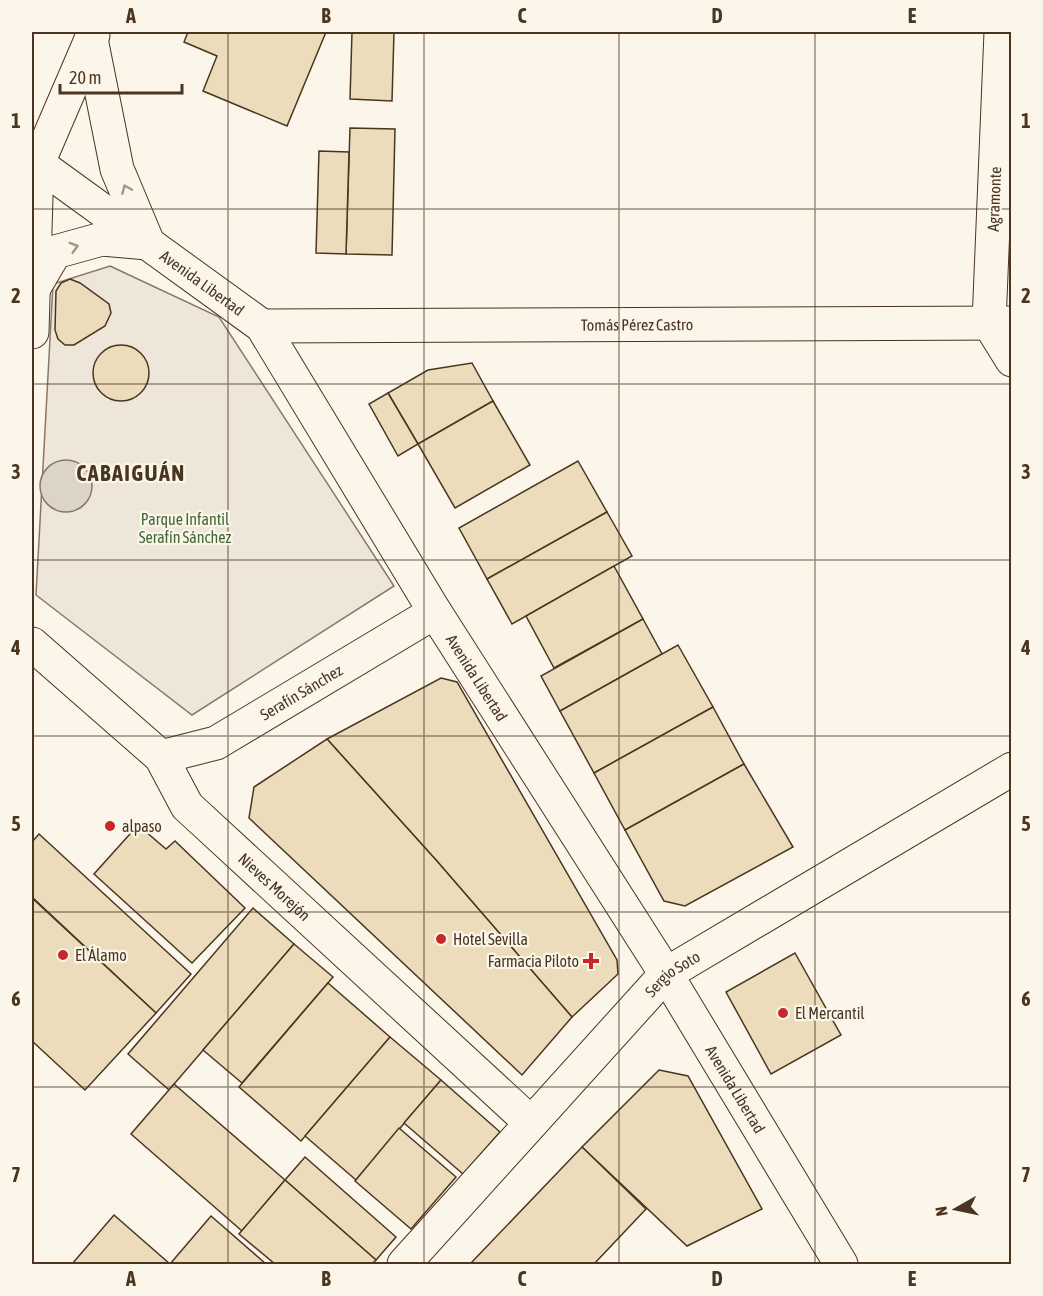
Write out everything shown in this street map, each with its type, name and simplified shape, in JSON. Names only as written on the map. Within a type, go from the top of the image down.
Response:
[{"type":"street","name":"Agramonte","points":[[1000,323],[1001,32]]},
{"type":"street","points":[[32,332],[34,170],[93,35]]},
{"type":"street","points":[[34,286],[55,252],[102,239],[148,243],[117,169],[93,35]]},
{"type":"street","name":"Avenida Libertad","points":[[34,170],[148,243],[262,326],[435,612],[666,974],[841,1264]]},
{"type":"street","name":"Tomás Pérez Castro","points":[[262,326],[1000,323]]},
{"type":"street","points":[[1000,323],[1011,360]]},
{"type":"street","name":"Serafín Sánchez","points":[[160,757],[216,743],[435,612]]},
{"type":"street","name":"Nieves Morejón","points":[[32,644],[160,757],[187,806],[531,1123]]},
{"type":"street","name":"Sergio Soto","points":[[404,1264],[666,974],[1011,769]]},
{"type":"green space","name":"Parque Infantil Serafín Sánchez","points":[[110,266],[219,317],[394,586],[192,715],[36,595],[53,284]]},
{"type":"shaded area","points":[[61,460],[71,460],[85,467],[92,486],[85,505],[71,512],[61,512],[51,508],[44,501],[40,491],[40,481],[44,471],[51,464]]},
{"type":"building","points":[[188,32],[326,32],[287,126],[203,91],[217,56],[184,42]]},
{"type":"building","points":[[352,32],[394,32],[392,101],[350,99]]},
{"type":"building","points":[[350,128],[395,129],[392,255],[346,254]]},
{"type":"building","points":[[319,151],[349,152],[346,254],[316,253]]},
{"type":"building","points":[[70,279],[80,283],[109,304],[111,313],[105,326],[74,345],[65,345],[58,339],[55,330],[56,291],[61,283]]},
{"type":"building","points":[[121,345],[132,347],[141,353],[147,362],[149,373],[147,384],[141,393],[132,399],[121,401],[110,399],[101,393],[95,384],[93,373],[95,362],[101,353],[110,347]]},
{"type":"building","points":[[472,363],[493,401],[418,444],[388,393],[428,370]]},
{"type":"building","points":[[388,393],[418,444],[398,456],[369,404]]},
{"type":"building","points":[[493,401],[530,465],[455,508],[418,444]]},
{"type":"building","points":[[578,461],[607,512],[487,579],[459,528]]},
{"type":"building","points":[[607,512],[632,556],[512,624],[487,579]]},
{"type":"building","points":[[614,566],[643,619],[554,668],[526,616]]},
{"type":"building","points":[[643,619],[662,654],[560,711],[541,676]]},
{"type":"building","points":[[678,645],[713,707],[594,773],[560,711]]},
{"type":"building","points":[[441,678],[457,682],[617,960],[618,974],[572,1017],[327,739]]},
{"type":"building","points":[[713,707],[744,764],[625,830],[594,773]]},
{"type":"building","name":"Hotel Sevilla","points":[[327,739],[572,1017],[522,1075],[249,818],[254,787]]},
{"type":"building","points":[[744,764],[793,847],[685,906],[664,901],[625,830]]},
{"type":"building","points":[[138,825],[166,849],[175,841],[245,908],[192,963],[94,874]]},
{"type":"building","points":[[39,834],[191,974],[156,1013],[32,897],[32,842]]},
{"type":"building","name":"El Álamo","points":[[32,898],[156,1013],[85,1090],[32,1041]]},
{"type":"building","points":[[253,908],[294,944],[169,1090],[128,1054]]},
{"type":"building","points":[[294,944],[333,977],[242,1083],[203,1050]]},
{"type":"building","name":"El Mercantil","points":[[795,953],[841,1035],[771,1074],[726,992]]},
{"type":"building","points":[[328,983],[390,1037],[301,1141],[239,1087]]},
{"type":"building","points":[[390,1037],[441,1080],[356,1180],[305,1136]]},
{"type":"building","points":[[659,1070],[688,1076],[762,1209],[687,1246],[582,1147]]},
{"type":"building","points":[[441,1080],[500,1132],[463,1174],[404,1123]]},
{"type":"building","points":[[174,1084],[285,1180],[242,1231],[131,1134]]},
{"type":"building","points":[[399,1128],[456,1177],[411,1229],[355,1181]]},
{"type":"building","points":[[582,1147],[646,1209],[594,1264],[470,1264]]},
{"type":"building","points":[[305,1157],[396,1237],[376,1260],[285,1180]]},
{"type":"building","points":[[285,1180],[376,1260],[372,1264],[275,1264],[239,1234]]},
{"type":"building","points":[[114,1215],[170,1264],[72,1264]]},
{"type":"building","points":[[211,1216],[266,1264],[170,1264]]},
{"type":"place","name":"alpaso","points":[[110,826]]},
{"type":"place","name":"Hotel Sevilla","points":[[441,939]]},
{"type":"place","name":"El Álamo","points":[[63,955]]},
{"type":"place","name":"Farmacia Piloto","points":[[591,961]]},
{"type":"place","name":"El Mercantil","points":[[783,1013]]},
{"type":"district","name":"CABAIGUÁN","points":[[131,473]]}]
